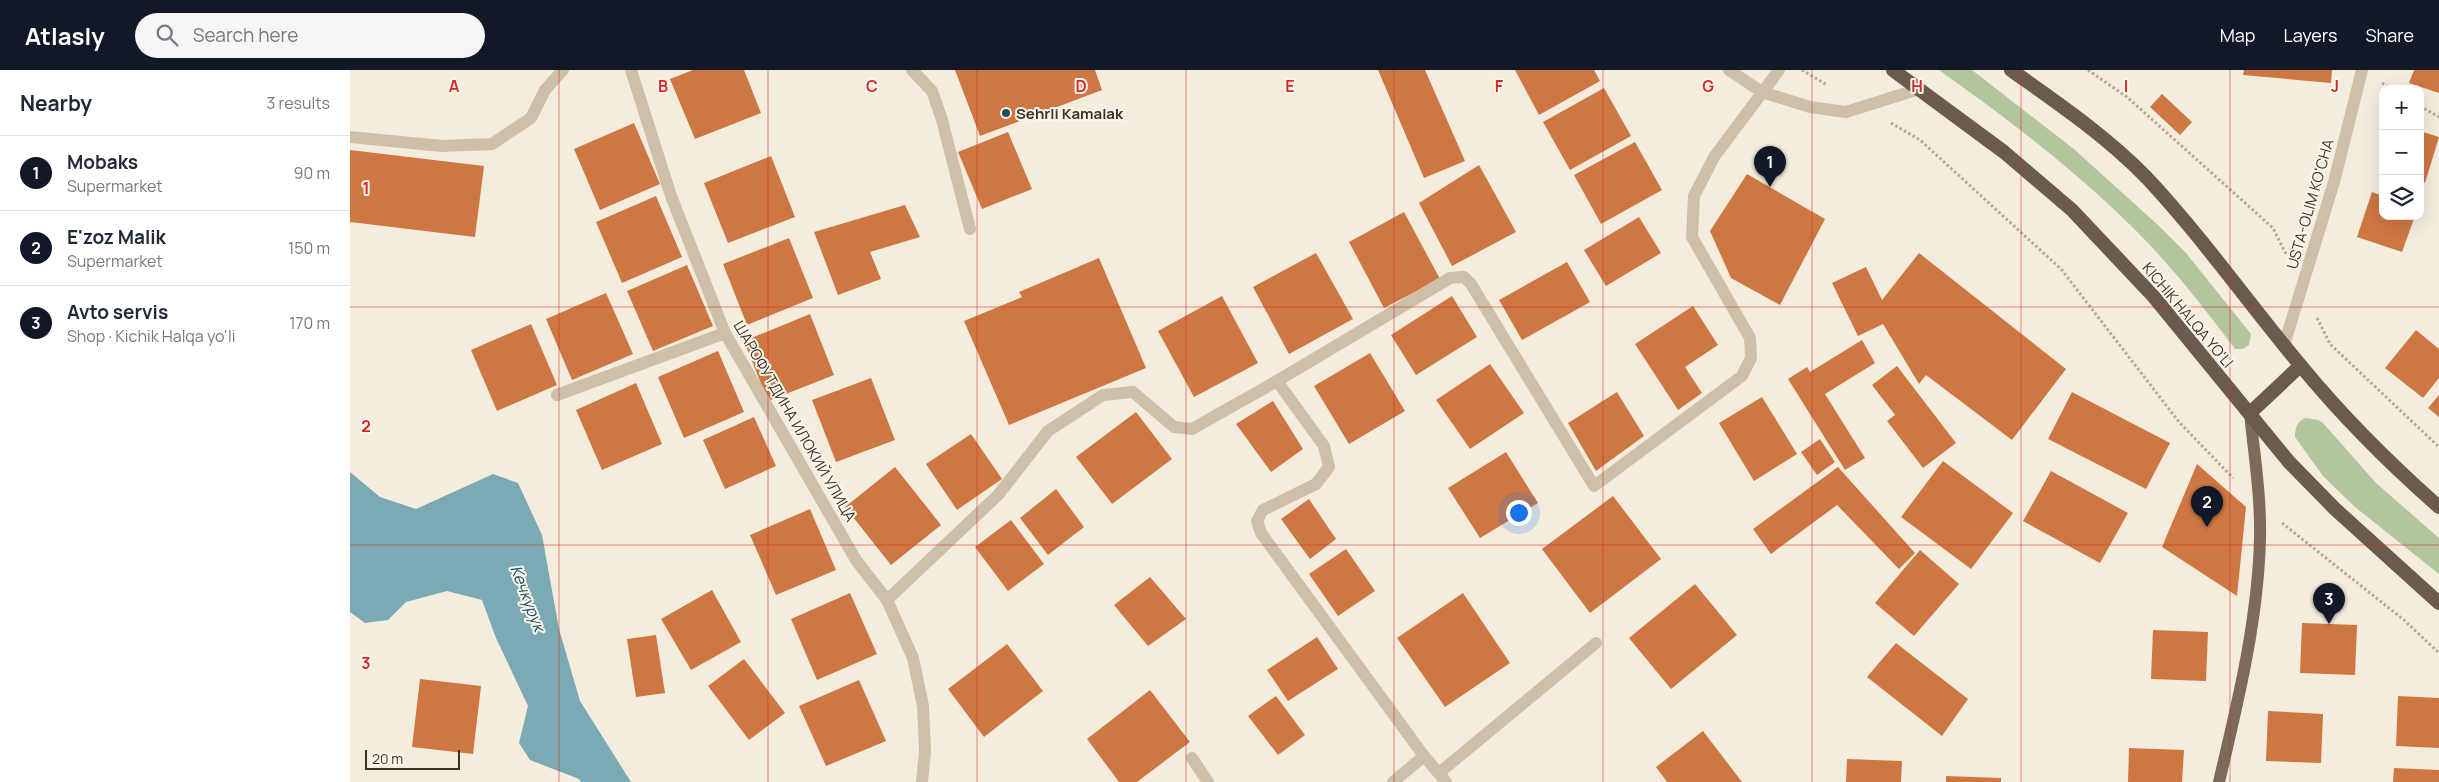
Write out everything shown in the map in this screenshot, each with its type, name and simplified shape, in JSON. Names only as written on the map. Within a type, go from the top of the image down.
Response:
[{"type":"highway","name":"KICHIK HALQA YO'LI","points":[[1893,70],[2004,152],[2072,210],[2154,298],[2289,462],[2334,508],[2439,603]]},
{"type":"highway","points":[[2010,70],[2094,132],[2145,177],[2186,222],[2300,366],[2392,466],[2439,507]]},
{"type":"highway","points":[[2250,413],[2300,366]]},
{"type":"main road","points":[[2219,782],[2252,629],[2258,569],[2259,505],[2250,413]]},
{"type":"street","points":[[350,138],[442,146],[492,144],[531,118],[545,90],[563,70]]},
{"type":"street","name":"ШАРОФУТДИНА ИЛОКИЙ УЛИЦА","points":[[631,70],[671,196],[725,333],[856,560],[887,600],[913,658],[923,706],[926,751],[922,782]]},
{"type":"street","points":[[912,70],[932,91],[942,120],[970,229]]},
{"type":"street","points":[[1729,70],[1762,92],[1810,106],[1846,112],[1919,89]]},
{"type":"street","points":[[887,600],[998,495],[1048,431],[1103,395],[1133,392],[1174,426],[1192,429],[1277,381],[1450,278],[1464,277],[1471,284],[1594,486],[1742,376],[1751,358],[1750,338],[1692,237],[1694,196],[1714,157],[1779,70]]},
{"type":"street","name":"USTA-OLIM KO'CHA","points":[[2284,345],[2334,182],[2362,70]]},
{"type":"street","points":[[558,395],[725,333]]},
{"type":"street","points":[[1277,381],[1324,446],[1329,467],[1316,484],[1263,510],[1257,521],[1261,533],[1424,756],[1442,777],[1596,643]]},
{"type":"street","points":[[1393,782],[1424,756]]},
{"type":"street","points":[[1192,758],[1208,782]]},
{"type":"path","points":[[1802,70],[1828,85]]},
{"type":"path","points":[[2088,70],[2127,97],[2273,228],[2330,344],[2439,447]]},
{"type":"path","points":[[2424,108],[2439,117]]},
{"type":"path","points":[[1887,120],[1920,140],[2061,269],[2179,422],[2259,505],[2404,620],[2439,653]]},
{"type":"green space","points":[[1939,70],[1972,70],[2075,150],[2186,253],[2251,334],[2249,345],[2243,349],[2235,349],[2194,295],[2149,244],[2100,196],[2048,152]]},
{"type":"green space","points":[[2306,418],[2323,423],[2376,483],[2439,538],[2439,574],[2355,507],[2323,476],[2295,437],[2297,425]]},
{"type":"water","name":"Кечкурук","points":[[350,472],[380,497],[416,509],[493,474],[518,483],[542,535],[559,629],[580,701],[631,782],[581,782],[579,779],[530,760],[519,743],[528,706],[496,638],[482,600],[447,591],[406,602],[388,620],[365,623],[350,612]]},
{"type":"building","points":[[693,70],[744,70],[761,113],[695,139],[670,79]]},
{"type":"building","name":"Sehrli Kamalak","points":[[955,70],[1095,70],[1102,90],[980,136]]},
{"type":"building","points":[[1378,70],[1425,70],[1465,161],[1424,178]]},
{"type":"building","points":[[1515,70],[1594,70],[1600,81],[1539,115]]},
{"type":"building","points":[[2244,70],[2332,70],[2331,83],[2243,75]]},
{"type":"building","points":[[2414,70],[2439,70],[2439,93],[2424,88],[2424,85],[2409,83]]},
{"type":"building","points":[[1604,88],[1631,136],[1570,170],[1543,122]]},
{"type":"building","points":[[2162,94],[2192,122],[2180,135],[2150,107]]},
{"type":"building","points":[[634,123],[660,184],[600,210],[574,149]]},
{"type":"building","points":[[1008,132],[1032,189],[982,209],[958,152]]},
{"type":"building","points":[[2424,132],[2439,137],[2424,183]]},
{"type":"building","points":[[1635,142],[1662,190],[1601,224],[1574,175]]},
{"type":"building","points":[[350,150],[484,166],[475,237],[350,222]]},
{"type":"building","points":[[771,156],[795,217],[728,243],[704,183]]},
{"type":"building","points":[[1479,165],[1516,232],[1452,266],[1419,203]]},
{"type":"building","points":[[1747,174],[1825,219],[1780,305],[1731,278],[1710,231]]},
{"type":"building","points":[[2372,192],[2379,195],[2379,220],[2414,220],[2402,252],[2357,237]]},
{"type":"building","points":[[656,196],[682,257],[622,283],[596,222]]},
{"type":"building","points":[[905,205],[920,237],[870,252],[881,279],[838,295],[814,232]]},
{"type":"building","points":[[1404,212],[1440,279],[1384,308],[1349,242]]},
{"type":"building","points":[[1639,217],[1661,253],[1606,286],[1584,250]]},
{"type":"building","points":[[789,238],[813,298],[747,325],[723,264]]},
{"type":"building","points":[[1316,253],[1353,319],[1289,354],[1253,287]]},
{"type":"building","points":[[1919,253],[2066,369],[2012,440],[1926,375],[1919,384],[1883,324],[1858,336],[1832,283],[1866,267],[1882,300]]},
{"type":"building","points":[[1099,258],[1146,368],[1009,425],[964,321],[1022,297],[1019,292]]},
{"type":"building","points":[[1567,262],[1590,302],[1522,340],[1499,300]]},
{"type":"building","points":[[687,265],[713,326],[653,351],[627,291]]},
{"type":"building","points":[[606,293],[633,354],[572,380],[546,319]]},
{"type":"building","points":[[1222,296],[1258,363],[1194,397],[1158,331]]},
{"type":"building","points":[[1452,296],[1477,337],[1416,375],[1391,335]]},
{"type":"building","points":[[1693,306],[1718,345],[1685,367],[1702,393],[1678,410],[1635,344]]},
{"type":"building","points":[[810,314],[834,375],[768,401],[744,341]]},
{"type":"building","points":[[531,324],[557,385],[497,411],[471,350]]},
{"type":"building","points":[[2416,330],[2439,349],[2439,378],[2423,398],[2385,368]]},
{"type":"building","points":[[1862,340],[1875,363],[1825,394],[1865,458],[1845,470],[1788,379],[1807,367],[1810,372]]},
{"type":"building","points":[[718,351],[744,412],[684,438],[658,377]]},
{"type":"building","points":[[1370,353],[1405,411],[1349,444],[1314,386]]},
{"type":"building","points":[[1490,364],[1524,413],[1470,449],[1436,400]]},
{"type":"building","points":[[1897,366],[1956,443],[1923,468],[1887,421],[1895,415],[1872,385]]},
{"type":"building","points":[[871,378],[895,440],[836,462],[812,400]]},
{"type":"building","points":[[636,383],[662,444],[602,470],[576,410]]},
{"type":"building","points":[[1617,392],[1644,436],[1596,471],[1568,423]]},
{"type":"building","points":[[2072,392],[2170,443],[2146,489],[2048,439]]},
{"type":"building","points":[[2439,395],[2439,417],[2428,408]]},
{"type":"building","points":[[1762,397],[1797,454],[1754,481],[1719,423]]},
{"type":"building","points":[[1273,401],[1303,449],[1271,472],[1236,424]]},
{"type":"building","points":[[1136,412],[1172,459],[1112,504],[1076,457]]},
{"type":"building","points":[[754,417],[776,466],[725,489],[703,440]]},
{"type":"building","points":[[971,434],[1002,479],[957,510],[926,464]]},
{"type":"building","points":[[1820,439],[1835,462],[1817,475],[1801,452]]},
{"type":"building","points":[[1506,452],[1538,503],[1480,538],[1448,488]]},
{"type":"building","points":[[1943,461],[2013,513],[1971,569],[1901,517]]},
{"type":"building","points":[[2197,464],[2246,507],[2237,596],[2162,547]]},
{"type":"building","points":[[895,467],[941,525],[891,565],[845,507]]},
{"type":"building","points":[[1838,467],[1915,553],[1899,569],[1837,505],[1771,554],[1753,529]]},
{"type":"building","points":[[2051,471],[2128,513],[2100,563],[2023,521]]},
{"type":"building","points":[[1056,489],[1084,527],[1048,555],[1020,518]]},
{"type":"building","points":[[1613,496],[1661,559],[1590,613],[1542,549]]},
{"type":"building","points":[[1309,499],[1336,539],[1310,559],[1281,519]]},
{"type":"building","points":[[810,509],[836,570],[776,595],[750,535]]},
{"type":"building","points":[[1011,520],[1044,564],[1008,591],[975,547]]},
{"type":"building","points":[[1346,549],[1375,591],[1338,616],[1309,574]]},
{"type":"building","points":[[1920,550],[1959,584],[1914,636],[1875,603]]},
{"type":"building","points":[[1150,577],[1186,619],[1148,646],[1114,605]]},
{"type":"building","points":[[1695,584],[1737,635],[1671,689],[1629,638]]},
{"type":"building","points":[[712,590],[741,642],[691,670],[661,619]]},
{"type":"building","points":[[850,593],[877,654],[817,680],[791,619]]},
{"type":"building","points":[[1463,593],[1510,663],[1445,707],[1397,638]]},
{"type":"building","points":[[2302,623],[2357,625],[2355,675],[2300,673]]},
{"type":"building","points":[[2153,630],[2208,632],[2206,681],[2151,679]]},
{"type":"building","points":[[656,635],[665,693],[636,697],[627,639]]},
{"type":"building","points":[[1317,637],[1338,669],[1288,701],[1267,670]]},
{"type":"building","points":[[1896,643],[1968,699],[1942,736],[1867,677]]},
{"type":"building","points":[[1007,644],[1043,691],[984,737],[948,689]]},
{"type":"building","points":[[744,659],[785,713],[749,740],[708,686]]},
{"type":"building","points":[[420,679],[481,686],[473,754],[412,747]]},
{"type":"building","points":[[859,680],[886,741],[826,766],[799,706]]},
{"type":"building","points":[[1150,690],[1190,742],[1137,782],[1119,782],[1087,739]]},
{"type":"building","points":[[1276,696],[1305,735],[1278,755],[1248,716]]},
{"type":"building","points":[[2398,696],[2439,698],[2439,748],[2396,746]]},
{"type":"building","points":[[2268,711],[2323,714],[2321,763],[2266,761]]},
{"type":"building","points":[[1703,731],[1742,782],[1667,782],[1656,767]]},
{"type":"building","points":[[2129,748],[2184,750],[2182,782],[2128,782]]},
{"type":"building","points":[[1847,759],[1902,761],[1901,782],[1846,782]]},
{"type":"building","points":[[2394,768],[2439,770],[2439,782],[2393,782]]},
{"type":"building","points":[[1946,776],[2001,778],[2001,782],[1946,782]]},
{"type":"place","name":"Sehrli Kamalak","points":[[1006,113]]},
{"type":"place","name":"Mobaks","points":[[1770,187]]},
{"type":"place","name":"E'zoz Malik","points":[[2207,527]]},
{"type":"place","name":"Avto servis","points":[[2329,624]]}]
